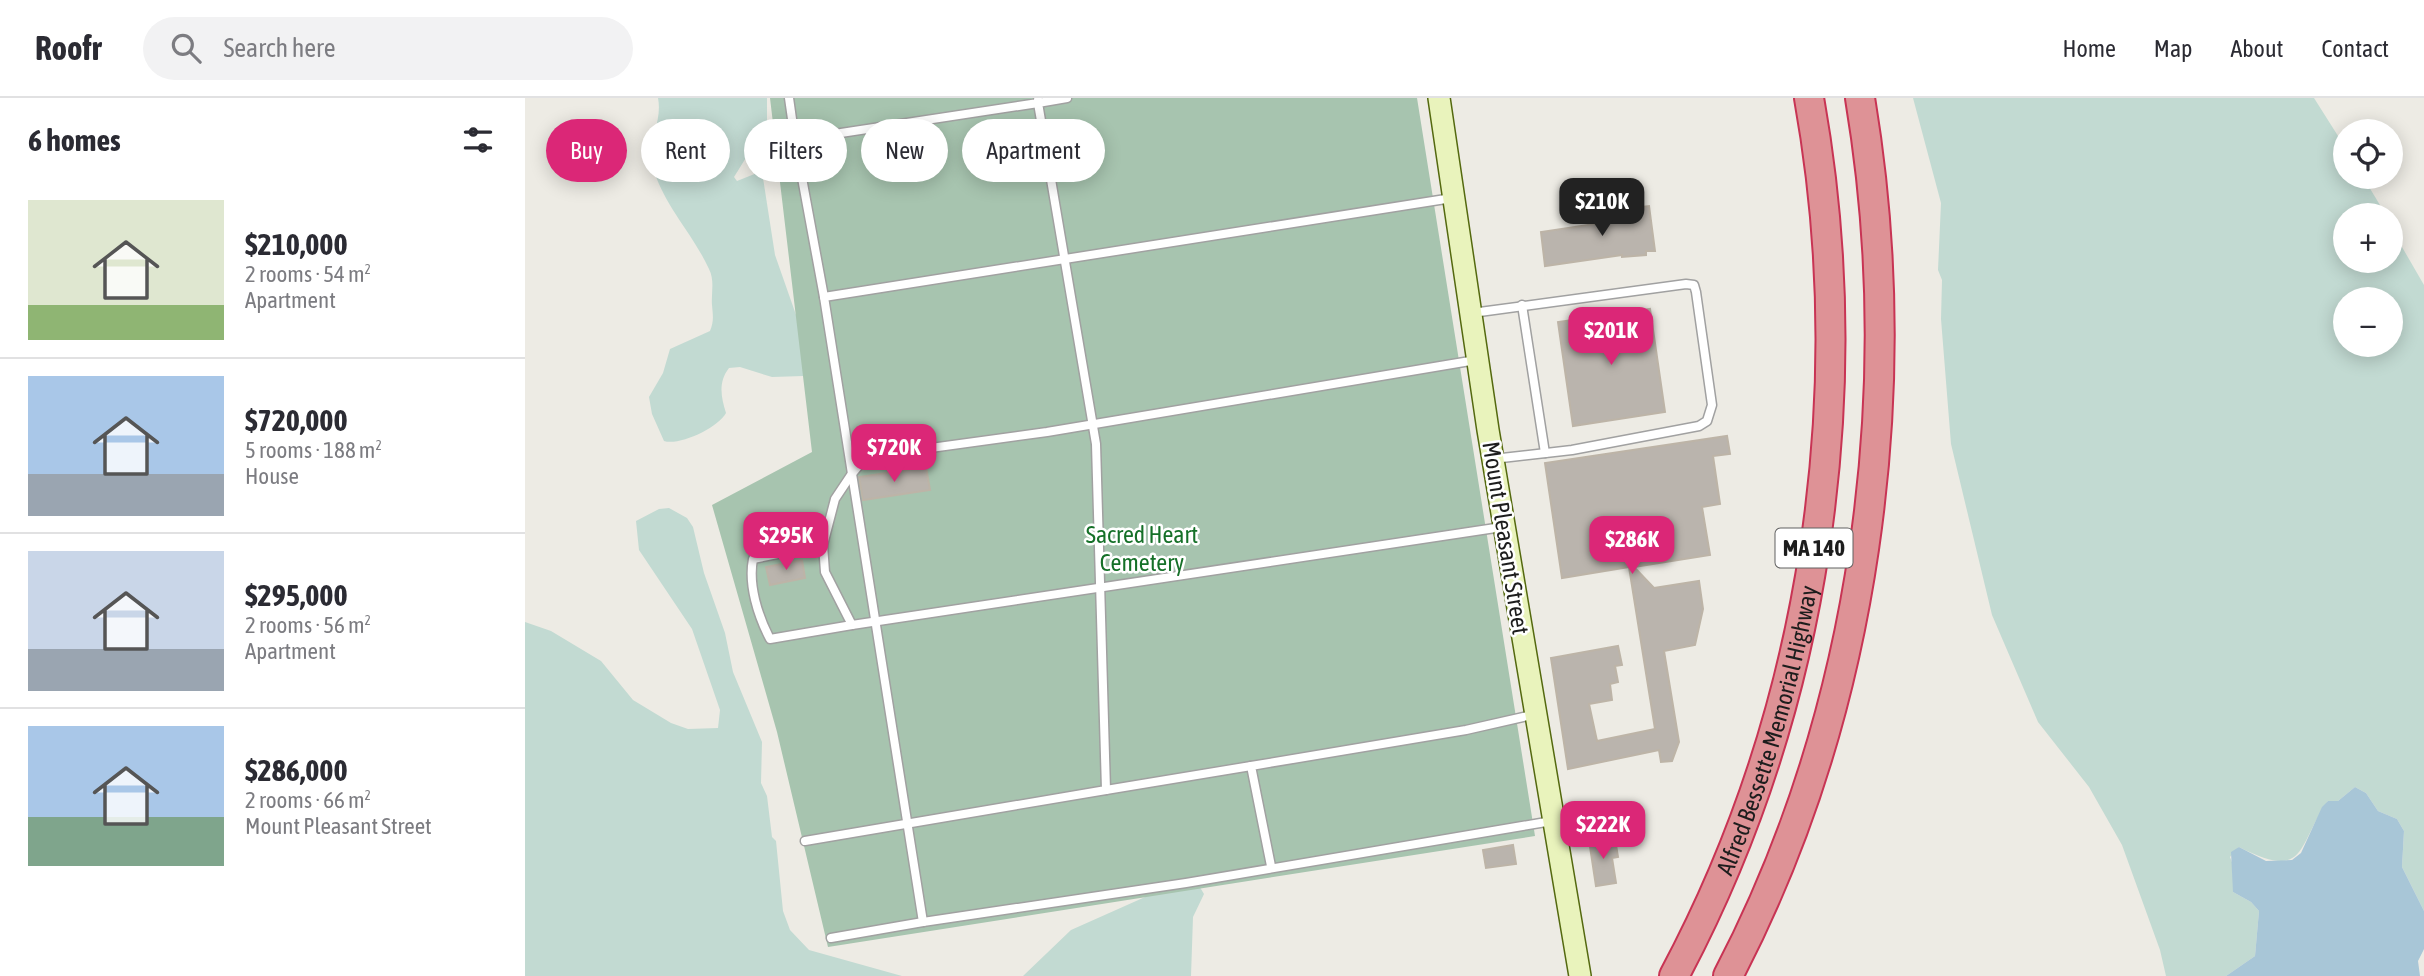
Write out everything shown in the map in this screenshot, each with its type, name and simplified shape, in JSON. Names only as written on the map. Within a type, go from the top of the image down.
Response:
[{"type":"highway","name":"Alfred Bessette Memorial Highway","points":[[1674,976],[1732,852],[1764,764],[1798,634],[1818,524],[1828,432],[1831,323],[1824,206],[1809,98]]},
{"type":"highway","name":"Alfred Bessette Memorial Highway","points":[[1728,976],[1774,875],[1817,754],[1836,685],[1863,548],[1876,439],[1879,349],[1873,200],[1860,98]]},
{"type":"main road","name":"Mount Pleasant Street","points":[[1440,98],[1493,459],[1580,976]]},
{"type":"lane","points":[[789,98],[792,119]]},
{"type":"lane","points":[[847,132],[1067,98]]},
{"type":"lane","points":[[1038,101],[1093,422],[1106,790]]},
{"type":"lane","points":[[803,182],[824,297],[923,922]]},
{"type":"lane","points":[[824,297],[1026,264],[1066,261],[1361,210],[1455,198]]},
{"type":"lane","points":[[1472,313],[1694,285],[1713,405],[1707,421],[1699,426],[1545,453],[1493,459]]},
{"type":"lane","points":[[1522,305],[1545,453]]},
{"type":"lane","points":[[852,625],[825,572],[823,545],[835,499],[862,462],[887,454],[1478,359]]},
{"type":"lane","points":[[823,545],[753,559],[750,571],[755,599],[770,639],[1505,527]]},
{"type":"lane","points":[[805,841],[1466,730],[1536,714]]},
{"type":"lane","points":[[1251,765],[1271,866]]},
{"type":"lane","points":[[831,938],[1186,883],[1271,866],[1556,821]]},
{"type":"shaded area","points":[[658,98],[767,98],[767,119],[744,119],[744,161],[734,177],[737,181],[744,178],[744,182],[764,182],[775,255],[802,332],[807,365],[803,376],[772,377],[740,367],[729,368],[722,384],[726,413],[722,419],[698,434],[671,442],[664,441],[652,414],[649,397],[663,373],[670,349],[710,331],[713,318],[712,282],[703,256],[658,182],[730,182],[730,119],[657,119]]},
{"type":"shaded area","points":[[1913,98],[2314,98],[2333,128],[2333,189],[2370,189],[2379,203],[2333,203],[2333,273],[2403,273],[2403,249],[2424,285],[2424,911],[2402,867],[2404,831],[2397,819],[2378,811],[2366,793],[2355,787],[2338,801],[2328,801],[2304,845],[2289,860],[2278,861],[2261,857],[2239,847],[2230,857],[2233,865],[2233,892],[2251,902],[2259,911],[2255,956],[2226,976],[2166,976],[2160,950],[2122,845],[2089,787],[2038,722],[1992,615],[1951,444],[1941,319],[1942,280],[1938,270],[1941,203]]},
{"type":"shaded area","points":[[669,508],[687,518],[693,527],[704,573],[725,633],[733,672],[762,742],[761,783],[767,796],[772,837],[776,841],[783,911],[790,930],[809,950],[902,976],[525,976],[525,622],[551,631],[601,661],[633,700],[671,723],[688,729],[718,728],[720,710],[692,629],[639,550],[636,521],[659,509]]},
{"type":"shaded area","points":[[2355,787],[2366,793],[2378,811],[2397,819],[2404,831],[2402,867],[2424,911],[2424,949],[2418,961],[2420,976],[2226,976],[2255,956],[2259,911],[2251,902],[2233,892],[2231,852],[2239,847],[2266,861],[2292,860],[2301,853],[2322,807],[2328,801],[2338,801]]},
{"type":"shaded area","points":[[1198,884],[1204,894],[1193,917],[1191,976],[1023,976],[1071,930],[1172,885]]},
{"type":"green space","name":"Sacred Heart Cemetery","points":[[770,98],[1417,98],[1535,836],[828,947],[777,732],[712,505],[812,452],[780,182],[847,182],[847,119],[772,119]]},
{"type":"building","points":[[1649,206],[1655,251],[1646,251],[1646,255],[1622,255],[1545,266],[1541,232],[1608,222],[1606,211]]},
{"type":"building","points":[[1650,309],[1665,412],[1573,426],[1558,322]]},
{"type":"building","points":[[1727,436],[1730,454],[1713,456],[1720,504],[1702,507],[1710,555],[1634,567],[1654,588],[1699,581],[1703,609],[1695,645],[1664,651],[1679,742],[1672,761],[1661,762],[1659,750],[1568,769],[1551,658],[1618,646],[1622,665],[1615,666],[1618,682],[1610,684],[1612,700],[1589,704],[1597,741],[1655,729],[1629,567],[1562,578],[1545,463]]},
{"type":"building","points":[[926,467],[930,490],[863,500],[859,477]]},
{"type":"building","points":[[802,560],[805,578],[770,585],[766,567]]},
{"type":"building","points":[[1609,837],[1610,846],[1616,845],[1618,857],[1612,858],[1616,883],[1596,886],[1589,840]]},
{"type":"building","points":[[1513,845],[1516,864],[1486,868],[1483,850]]}]
